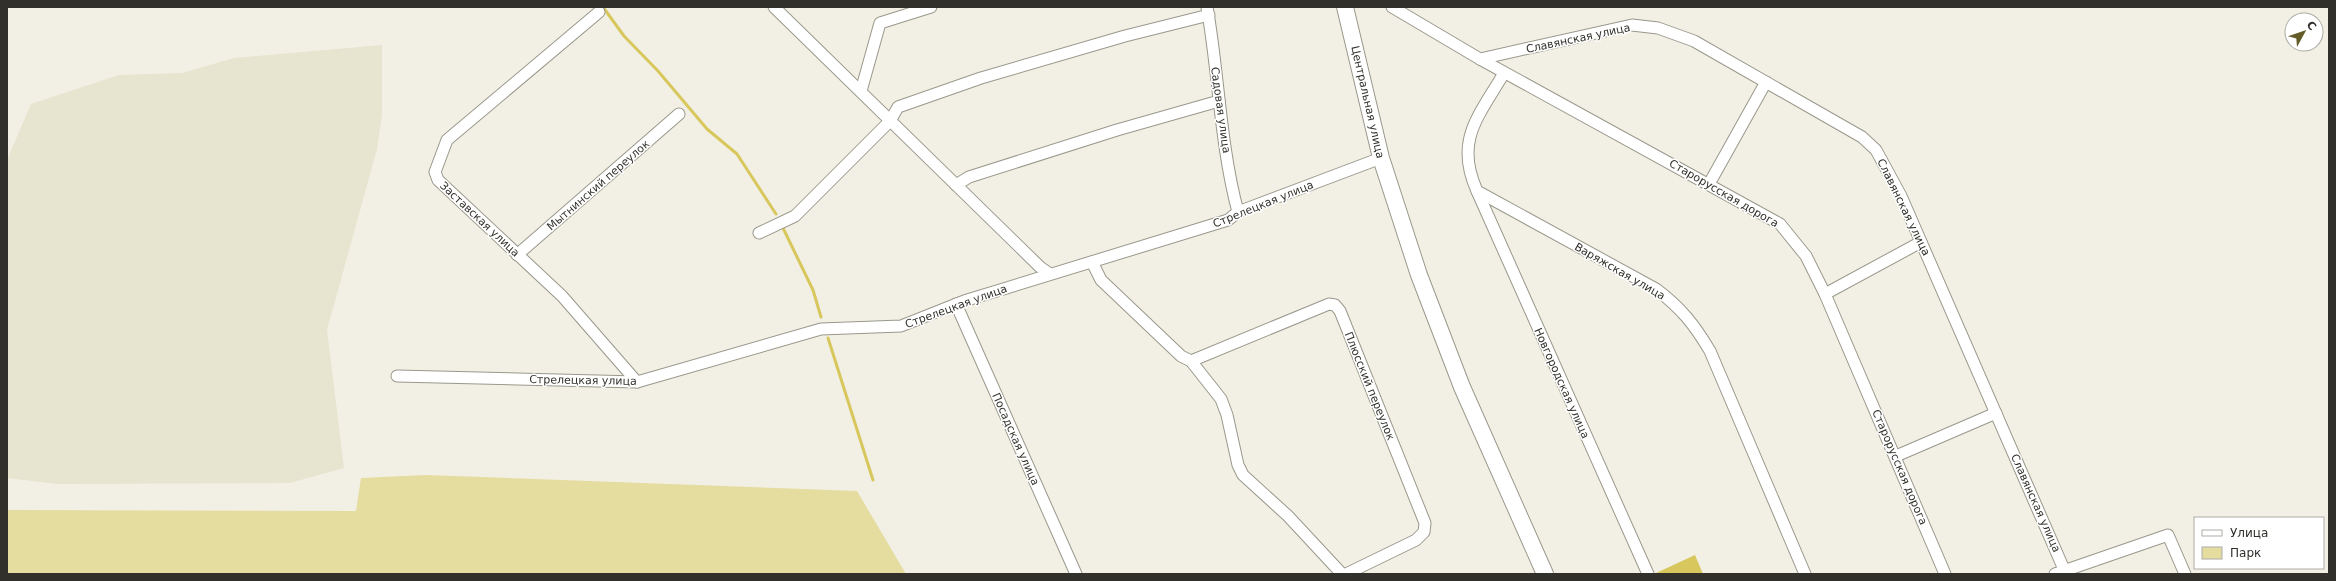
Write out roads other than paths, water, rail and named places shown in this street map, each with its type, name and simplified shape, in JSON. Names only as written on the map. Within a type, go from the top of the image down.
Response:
[{"type":"main road","name":"Центральная улица","points":[[1345,7],[1381,158],[1419,274],[1462,387],[1545,574]]},
{"type":"street","points":[[774,7],[862,90],[890,121],[1050,274]]},
{"type":"street","points":[[862,90],[880,23],[931,7]]},
{"type":"street","name":"Старорусская дорога","points":[[1392,7],[1504,73],[1780,224],[1806,256],[1825,294],[1896,456],[1945,574]]},
{"type":"street","points":[[759,233],[795,216],[890,121],[898,107],[981,78],[1208,11]]},
{"type":"street","name":"Садовая улица","points":[[1208,11],[1233,194],[1238,212]]},
{"type":"street","name":"Заставская улица","points":[[599,12],[447,140],[437,162],[435,172],[438,180],[562,296],[637,382]]},
{"type":"street","name":"Славянская улица","points":[[1480,59],[1632,25],[1658,28],[1694,41],[1862,137],[1876,150],[1901,196],[1996,413],[2062,573]]},
{"type":"street","points":[[1477,191],[1470,176],[1466,158],[1468,140],[1473,126],[1504,73]]},
{"type":"street","points":[[1709,184],[1766,82]]},
{"type":"street","points":[[956,185],[977,175],[1219,100]]},
{"type":"street","name":"Мытнинский переулок","points":[[517,255],[680,114]]},
{"type":"street","name":"Стрелецкая улица","points":[[397,376],[637,382],[821,329],[901,326],[956,304],[1228,220],[1238,212],[1381,158]]},
{"type":"street","name":"Новгородская улица","points":[[1477,191],[1648,574]]},
{"type":"street","name":"Варяжская улица","points":[[1477,191],[1656,289],[1677,305],[1692,321],[1710,351],[1805,574]]},
{"type":"street","points":[[1825,294],[1921,242]]},
{"type":"street","points":[[1092,262],[1101,280],[1181,356],[1191,361],[1221,399],[1228,415],[1238,465],[1243,475],[1288,516],[1342,574]]},
{"type":"street","name":"Посадская улица","points":[[956,304],[1076,574]]},
{"type":"street","name":"Плюсский переулок","points":[[1191,361],[1329,304],[1335,305],[1340,311],[1425,523],[1424,532],[1416,540],[1346,574]]},
{"type":"street","points":[[1896,456],[1996,413]]},
{"type":"street","points":[[2062,573],[2168,535],[2185,574]]},
{"type":"waterway","points":[[603,7],[624,36],[658,71],[707,129],[737,154],[776,214]]},
{"type":"waterway","points":[[783,228],[813,290],[821,317]]},
{"type":"waterway","points":[[828,338],[873,480]]}]
